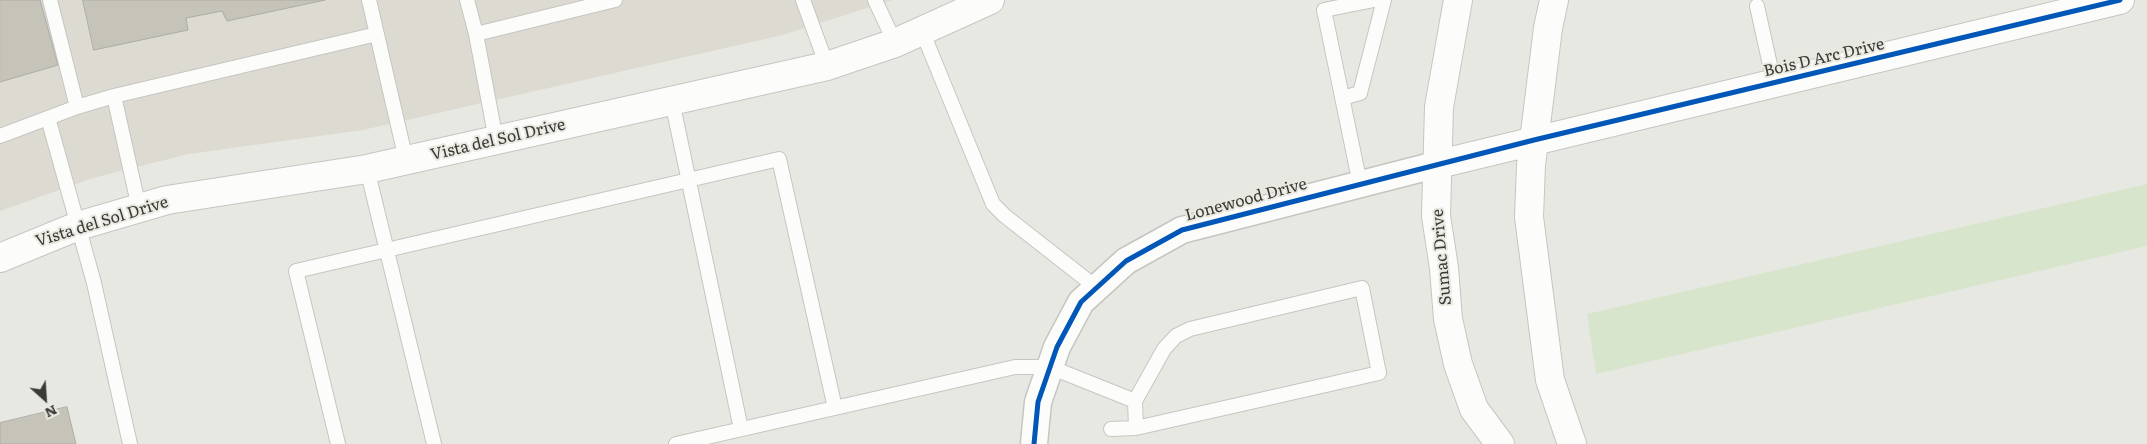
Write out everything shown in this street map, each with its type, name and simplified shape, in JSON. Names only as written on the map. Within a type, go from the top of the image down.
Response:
[{"type":"street","name":"Vista del Sol Drive","points":[[0,258],[78,226],[167,200],[367,169],[826,66],[895,43],[990,0]]},
{"type":"street","name":"Sumac Drive","points":[[1458,0],[1439,107],[1439,164],[1436,216],[1444,268],[1448,319],[1458,364],[1474,409],[1500,444]]},
{"type":"street","points":[[1538,0],[1542,77]]},
{"type":"street","points":[[1554,0],[1548,28],[1534,140],[1530,217],[1538,298],[1550,380],[1572,444]]},
{"type":"street","name":"Bois D Arc Drive","points":[[1439,164],[2120,0]]},
{"type":"street","name":"Lonewood Drive","points":[[1034,444],[1038,402],[1056,347],[1082,302],[1126,261],[1182,230],[1439,164]]},
{"type":"lane","points":[[50,0],[77,107]]},
{"type":"lane","points":[[369,0],[406,160]]},
{"type":"lane","points":[[467,0],[476,34],[496,140]]},
{"type":"lane","points":[[476,34],[615,0]]},
{"type":"lane","points":[[803,0],[826,66]]},
{"type":"lane","points":[[875,0],[895,43]]},
{"type":"lane","points":[[1360,184],[1324,10],[1374,0]]},
{"type":"lane","points":[[1342,98],[1360,93],[1384,0]]},
{"type":"lane","points":[[1757,6],[1774,83]]},
{"type":"lane","points":[[922,31],[994,204],[1005,216],[1097,288]]},
{"type":"lane","points":[[0,136],[77,107],[114,96],[377,34]]},
{"type":"lane","points":[[114,96],[139,208]]},
{"type":"lane","points":[[672,101],[741,429]]},
{"type":"lane","points":[[48,118],[94,283],[130,444]]},
{"type":"lane","points":[[338,444],[296,271],[779,159],[835,408]]},
{"type":"lane","points":[[367,169],[434,444]]},
{"type":"lane","points":[[1111,429],[1136,428],[1379,373],[1362,288],[1190,329],[1176,336],[1164,349],[1135,401],[1136,428]]},
{"type":"lane","points":[[676,444],[1015,367],[1050,367],[1135,401]]},
{"type":"shaded area","points":[[0,0],[892,0],[783,35],[363,130],[189,154],[93,178],[0,211]]},
{"type":"green space","points":[[2147,184],[2147,246],[1596,374],[1587,314]]},
{"type":"building","points":[[0,0],[40,0],[58,65],[0,82]]},
{"type":"building","points":[[83,0],[325,0],[227,21],[222,11],[186,18],[188,30],[94,50]]},
{"type":"building","points":[[67,407],[76,444],[0,444],[0,423]]},
{"type":"cycle path","points":[[1034,444],[1038,402],[1057,347],[1081,302],[1126,261],[1182,230],[1534,140],[2120,0]]}]
